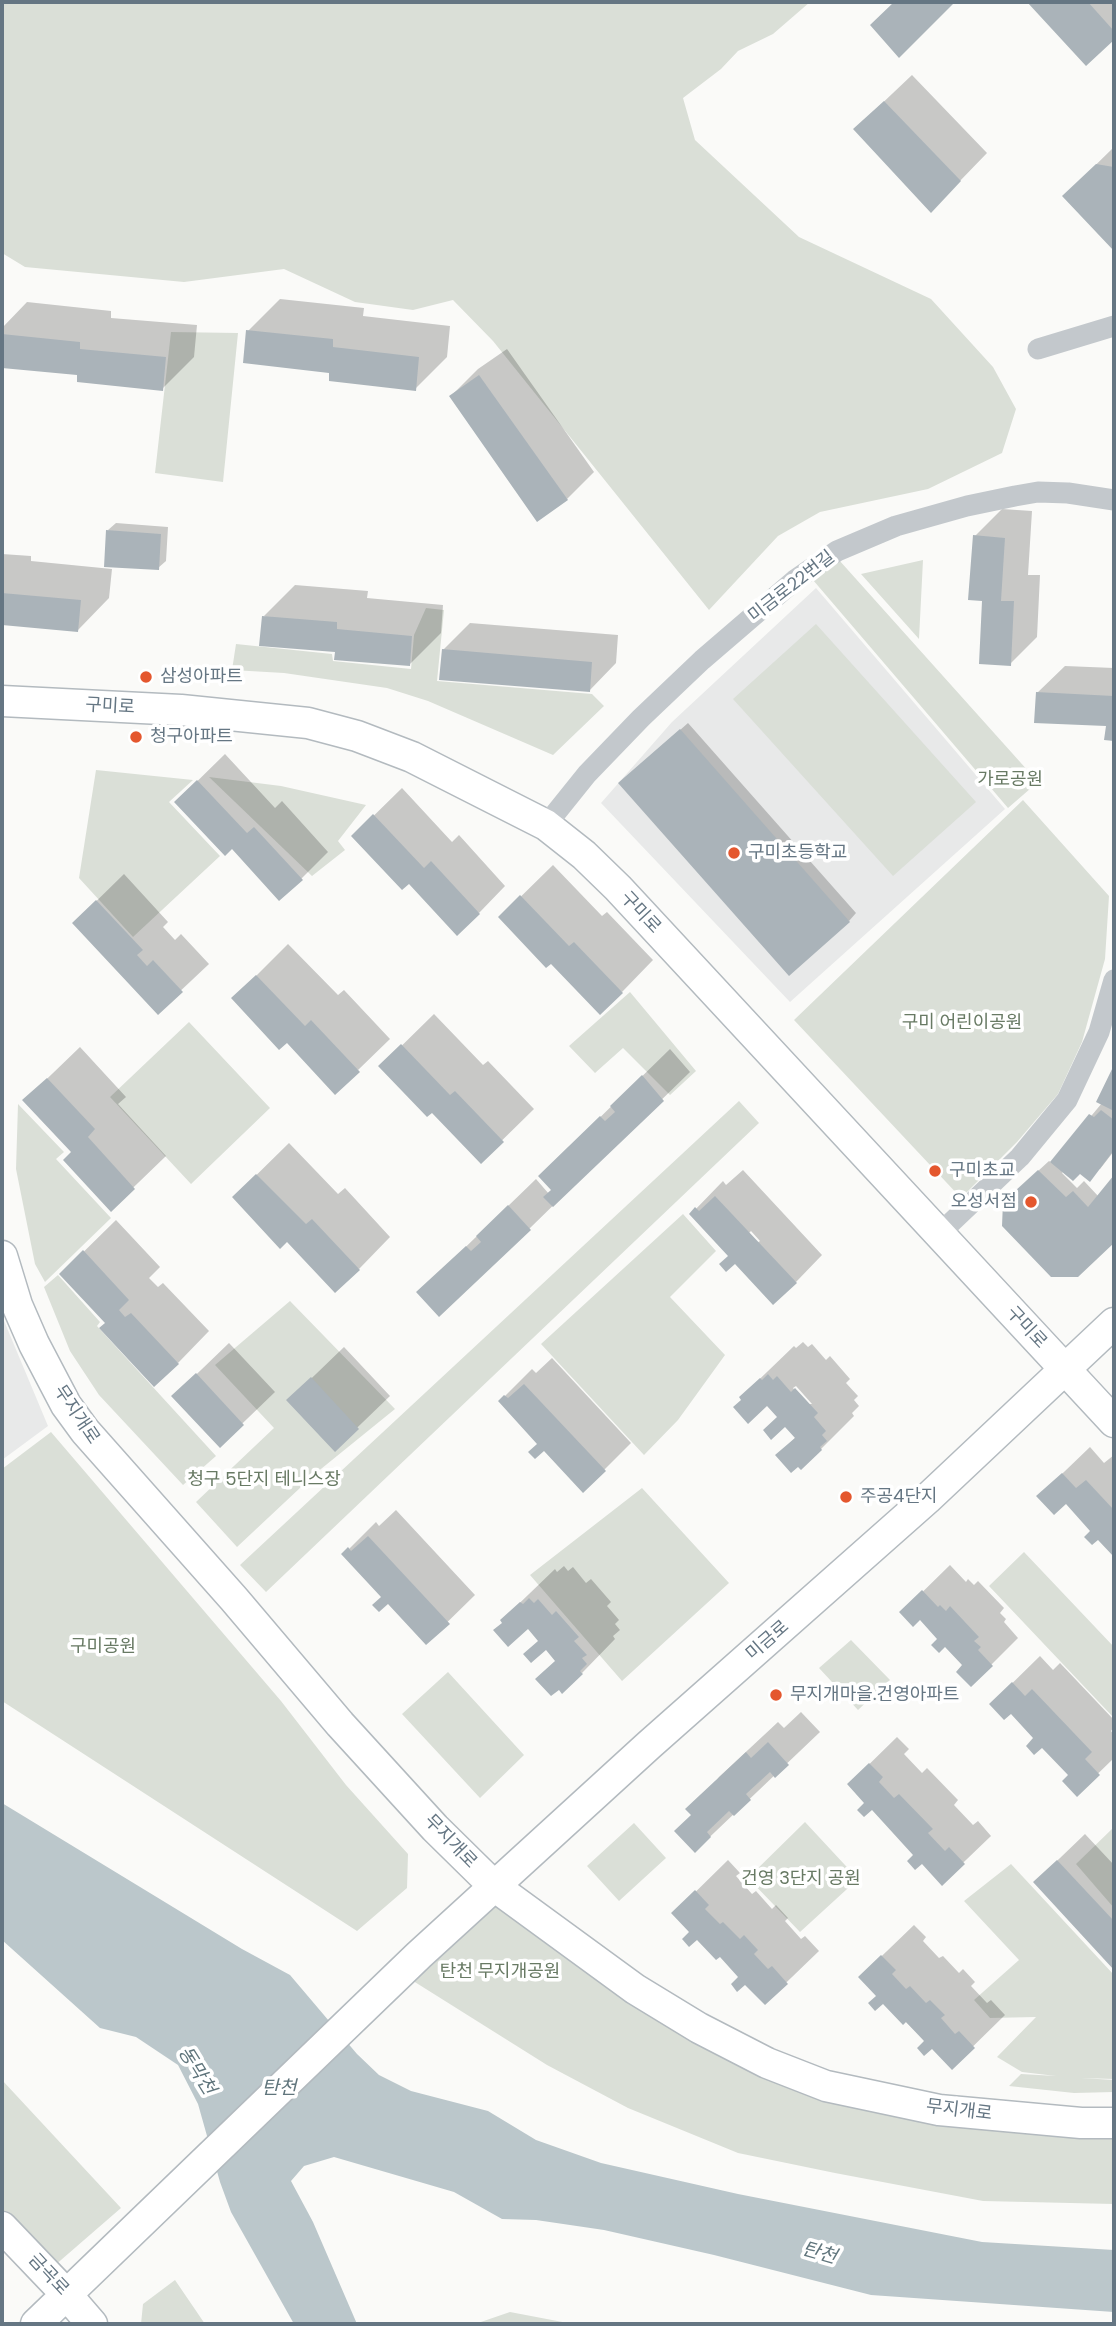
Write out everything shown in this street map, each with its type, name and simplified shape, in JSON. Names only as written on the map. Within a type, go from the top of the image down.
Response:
[{"type":"street","points":[[1038,349],[1114,326]]},
{"type":"street","name":"미금로22번길","points":[[546,825],[587,774],[702,660],[795,580],[837,551],[896,526],[1015,496],[1038,492],[1068,493],[1114,500]]},
{"type":"street","name":"구미로","points":[[2,701],[181,710],[308,723],[357,736],[412,757],[546,825],[584,855],[618,888],[1114,1422]]},
{"type":"street","points":[[939,1234],[1020,1157],[1067,1100],[1099,1032],[1114,980]]},
{"type":"street","name":"무지개로","points":[[2,1256],[17,1305],[34,1344],[66,1405],[85,1431],[234,1599],[340,1724],[435,1828],[494,1886],[635,1989],[699,2028],[767,2063],[826,2085],[892,2102],[939,2110],[1081,2123],[1114,2123]]},
{"type":"street","name":"미금로","points":[[67,2295],[419,1955],[649,1745],[927,1499],[1114,1323]]},
{"type":"street","name":"금곡로","points":[[2,2227],[92,2324]]},
{"type":"street","points":[[36,2324],[67,2295]]},
{"type":"shaded area","points":[[816,588],[1005,809],[790,1002],[601,803],[672,722]]},
{"type":"shaded area","points":[[2,1316],[48,1426],[2,1460]]},
{"type":"green space","points":[[2,2],[810,2],[773,34],[738,51],[721,69],[683,98],[695,140],[799,237],[931,299],[993,367],[1016,409],[1002,453],[928,489],[820,512],[778,536],[709,610],[493,341],[453,300],[413,310],[355,302],[284,269],[184,282],[25,267],[2,253]]},
{"type":"green space","points":[[171,332],[238,333],[223,482],[155,473]]},
{"type":"green space","name":"가로공원","points":[[839,560],[1038,782],[1008,808],[813,580]]},
{"type":"green space","points":[[923,560],[919,639],[861,574]]},
{"type":"green space","points":[[426,608],[444,610],[437,681],[592,694],[604,706],[553,755],[428,701],[387,688],[284,673],[232,670],[236,644],[332,654],[333,661],[411,669],[414,635]]},
{"type":"green space","points":[[816,624],[976,802],[893,876],[733,699]]},
{"type":"green space","points":[[96,770],[193,780],[169,802],[220,856],[133,937],[79,878]]},
{"type":"green space","points":[[209,777],[281,786],[366,805],[338,841],[345,850],[312,876]]},
{"type":"green space","name":"구미 어린이공원","points":[[1023,800],[1109,896],[1105,959],[1082,1042],[1058,1094],[1017,1142],[961,1198],[794,1020]]},
{"type":"green space","points":[[630,992],[696,1071],[670,1095],[623,1048],[595,1073],[569,1046]]},
{"type":"green space","points":[[189,1022],[270,1108],[191,1184],[110,1097]]},
{"type":"green space","points":[[739,1101],[759,1123],[266,1592],[240,1565]]},
{"type":"green space","points":[[18,1104],[64,1152],[56,1159],[111,1218],[45,1282],[35,1264],[16,1169]]},
{"type":"green space","points":[[683,1214],[716,1251],[670,1297],[725,1355],[678,1420],[644,1455],[541,1344]]},
{"type":"green space","points":[[58,1275],[100,1322],[97,1326],[216,1456],[183,1485],[99,1395],[70,1351],[44,1287]]},
{"type":"green space","name":"청구 5단지 테니스장","points":[[290,1301],[395,1409],[316,1473],[237,1547],[196,1502],[274,1428],[215,1365]]},
{"type":"green space","name":"구미공원","points":[[51,1432],[281,1701],[346,1785],[408,1854],[407,1888],[357,1931],[2,1701],[2,1469]]},
{"type":"green space","points":[[642,1488],[729,1583],[622,1681],[530,1575]]},
{"type":"green space","points":[[1024,1552],[1114,1647],[1114,1718],[989,1586]]},
{"type":"green space","points":[[851,1640],[890,1680],[858,1710],[819,1668]]},
{"type":"green space","points":[[448,1672],[524,1755],[480,1798],[402,1714]]},
{"type":"green space","name":"건영 3단지 공원","points":[[805,1822],[858,1879],[800,1932],[748,1878]]},
{"type":"green space","points":[[634,1823],[666,1858],[619,1901],[587,1866]]},
{"type":"green space","points":[[1114,1827],[1114,1908],[1076,1864]]},
{"type":"green space","points":[[1011,1864],[1114,1975],[1114,2079],[1081,2078],[1114,2080],[1114,2092],[1074,2093],[1009,2086],[1021,2074],[1056,2076],[1022,2072],[997,2057],[1036,2017],[990,2018],[974,2000],[1019,1960],[964,1901]]},
{"type":"green space","name":"탄천 무지개공원","points":[[494,1900],[758,2072],[1114,2133],[1114,2204],[983,2201],[835,2173],[738,2153],[628,2108],[547,2065],[410,1979]]},
{"type":"green space","points":[[2,2080],[121,2208],[46,2273],[2,2238]]},
{"type":"green space","points":[[175,2280],[205,2324],[141,2324],[143,2304]]},
{"type":"green space","points":[[510,2312],[573,2324],[475,2324]]},
{"type":"water","name":"탄천","points":[[2,1803],[242,1949],[290,1975],[357,2054],[379,2075],[411,2091],[488,2111],[536,2140],[601,2163],[738,2194],[982,2242],[1114,2250],[1114,2312],[871,2295],[604,2230],[536,2220],[502,2219],[454,2192],[334,2157],[304,2166],[291,2181],[313,2222],[357,2324],[294,2324],[231,2212],[198,2104],[178,2065],[136,2037],[100,2028],[2,1940]]},
{"type":"building","points":[[894,2],[955,2],[899,58],[870,25]]},
{"type":"building","points":[[1027,2],[1088,2],[1114,31],[1114,40],[1086,66]]},
{"type":"building","points":[[884,101],[961,181],[931,213],[853,129]]},
{"type":"building","points":[[1096,164],[1114,167],[1114,251],[1062,196]]},
{"type":"building","points":[[246,330],[333,339],[333,347],[419,357],[416,391],[329,381],[329,373],[243,363]]},
{"type":"building","points":[[2,334],[80,342],[80,349],[166,357],[163,391],[77,382],[77,375],[2,368]]},
{"type":"building","points":[[479,375],[568,500],[537,522],[449,396]]},
{"type":"building","points":[[106,530],[161,534],[159,570],[104,567]]},
{"type":"building","points":[[973,535],[1005,538],[1001,601],[1014,601],[1011,666],[979,664],[982,601],[968,600]]},
{"type":"building","points":[[2,593],[81,600],[78,632],[2,625]]},
{"type":"building","points":[[262,616],[337,622],[337,629],[412,636],[410,666],[334,660],[335,652],[259,646]]},
{"type":"building","points":[[442,649],[592,662],[590,692],[439,680]]},
{"type":"building","points":[[1036,692],[1114,696],[1114,741],[1104,740],[1106,726],[1034,723]]},
{"type":"building","name":"구미초등학교","points":[[680,729],[850,922],[789,976],[618,783]]},
{"type":"building","points":[[197,780],[247,833],[254,827],[303,880],[279,901],[232,849],[225,856],[174,802]]},
{"type":"building","points":[[373,814],[424,868],[431,861],[480,914],[457,936],[409,884],[402,890],[351,836]]},
{"type":"building","points":[[520,895],[569,946],[574,942],[623,993],[600,1015],[551,964],[546,968],[498,917]]},
{"type":"building","points":[[96,900],[143,950],[137,955],[147,966],[153,960],[183,992],[158,1015],[72,923]]},
{"type":"building","points":[[256,975],[305,1026],[311,1020],[360,1072],[335,1095],[287,1043],[279,1050],[231,998]]},
{"type":"building","points":[[401,1044],[450,1095],[455,1091],[504,1142],[481,1164],[432,1113],[427,1117],[378,1066]]},
{"type":"building","points":[[1114,1065],[1114,1111],[1096,1102]]},
{"type":"building","points":[[642,1075],[664,1101],[553,1207],[543,1197],[551,1190],[538,1176],[600,1116],[605,1121],[615,1112],[610,1106]]},
{"type":"building","points":[[47,1078],[95,1129],[88,1137],[135,1189],[111,1212],[63,1160],[71,1152],[22,1100]]},
{"type":"building","points":[[1101,1110],[1114,1120],[1114,1150],[1090,1182],[1080,1174],[1073,1181],[1050,1162],[1089,1114],[1094,1117]]},
{"type":"building","points":[[1038,1170],[1066,1197],[1073,1191],[1088,1207],[1114,1175],[1114,1243],[1078,1277],[1051,1277],[1002,1226],[1003,1202]]},
{"type":"building","points":[[256,1174],[306,1224],[312,1219],[360,1270],[335,1293],[287,1242],[280,1249],[232,1197]]},
{"type":"building","points":[[715,1196],[797,1283],[773,1305],[735,1264],[726,1272],[719,1264],[728,1256],[689,1214],[695,1207],[699,1211]]},
{"type":"building","points":[[508,1205],[531,1230],[439,1317],[416,1292],[466,1246],[471,1251],[481,1242],[476,1236]]},
{"type":"building","points":[[83,1250],[129,1300],[119,1310],[125,1317],[131,1313],[179,1364],[154,1387],[99,1328],[105,1323],[59,1274]]},
{"type":"building","points":[[196,1373],[244,1425],[220,1448],[171,1396]]},
{"type":"building","points":[[768,1374],[773,1380],[777,1376],[791,1392],[795,1388],[818,1413],[814,1417],[826,1431],[822,1435],[827,1441],[820,1447],[822,1450],[801,1470],[798,1467],[791,1473],[775,1455],[795,1438],[785,1427],[771,1440],[763,1430],[777,1417],[767,1406],[748,1424],[733,1407],[741,1400],[739,1397]]},
{"type":"building","points":[[311,1377],[359,1429],[335,1452],[286,1400]]},
{"type":"building","points":[[524,1384],[606,1471],[583,1493],[544,1451],[535,1459],[528,1452],[537,1444],[498,1401],[504,1395],[508,1398]]},
{"type":"building","points":[[1062,1473],[1076,1488],[1086,1480],[1114,1510],[1114,1557],[1098,1540],[1092,1545],[1084,1537],[1090,1531],[1066,1504],[1054,1515],[1036,1496]]},
{"type":"building","points":[[368,1536],[450,1624],[426,1645],[388,1604],[379,1612],[372,1605],[381,1597],[341,1554],[348,1547],[351,1551]]},
{"type":"building","points":[[922,1590],[938,1607],[940,1605],[946,1611],[950,1606],[979,1637],[974,1641],[981,1647],[978,1650],[993,1666],[971,1687],[956,1672],[962,1665],[945,1647],[939,1653],[931,1645],[937,1639],[920,1620],[913,1627],[899,1612]]},
{"type":"building","points":[[529,1598],[534,1603],[538,1599],[552,1615],[556,1611],[579,1637],[574,1641],[587,1655],[582,1658],[587,1664],[580,1671],[583,1674],[562,1694],[559,1690],[551,1696],[535,1679],[555,1661],[546,1650],[531,1663],[523,1654],[538,1641],[528,1629],[508,1647],[493,1630],[520,1602],[523,1604]]},
{"type":"building","points":[[1012,1682],[1025,1696],[1032,1689],[1092,1752],[1085,1759],[1100,1775],[1077,1797],[1062,1781],[1068,1775],[1042,1748],[1034,1755],[1026,1746],[1033,1738],[1011,1714],[1004,1720],[989,1704]]},
{"type":"building","points":[[768,1742],[789,1765],[775,1778],[770,1772],[746,1794],[751,1800],[734,1816],[729,1811],[707,1832],[711,1837],[695,1853],[674,1831],[691,1815],[685,1809],[746,1752],[751,1758]]},
{"type":"building","points":[[869,1763],[883,1777],[879,1782],[894,1798],[899,1794],[933,1829],[928,1833],[945,1851],[949,1847],[965,1864],[942,1886],[922,1864],[915,1870],[907,1861],[913,1855],[872,1810],[864,1817],[857,1810],[864,1803],[847,1784]]},
{"type":"building","points":[[1057,1860],[1114,1921],[1114,1970],[1033,1882]]},
{"type":"building","points":[[695,1890],[709,1905],[705,1909],[740,1939],[744,1935],[758,1950],[754,1954],[768,1969],[772,1966],[788,1984],[765,2005],[745,1985],[737,1992],[731,1984],[738,1977],[720,1957],[716,1960],[697,1940],[689,1947],[682,1939],[689,1932],[671,1913]]},
{"type":"building","points":[[881,1955],[896,1970],[892,1974],[906,1989],[910,1986],[926,2003],[930,2000],[945,2015],[941,2018],[955,2034],[959,2031],[975,2048],[952,2070],[932,2049],[924,2056],[917,2048],[924,2041],[906,2022],[903,2025],[883,2004],[875,2011],[868,2003],[876,1996],[858,1977]]},
{"type":"place","name":"삼성아파트","points":[[146,677]]},
{"type":"place","name":"청구아파트","points":[[136,737]]},
{"type":"place","name":"구미초등학교","points":[[734,853]]},
{"type":"place","name":"구미초교","points":[[935,1171]]},
{"type":"place","name":"오성서점","points":[[1031,1202]]},
{"type":"place","name":"주공4단지","points":[[846,1497]]},
{"type":"place","name":"무지개마을.건영아파트","points":[[776,1695]]},
{"type":"water label","name":"동막천","points":[[196,2071]]}]
